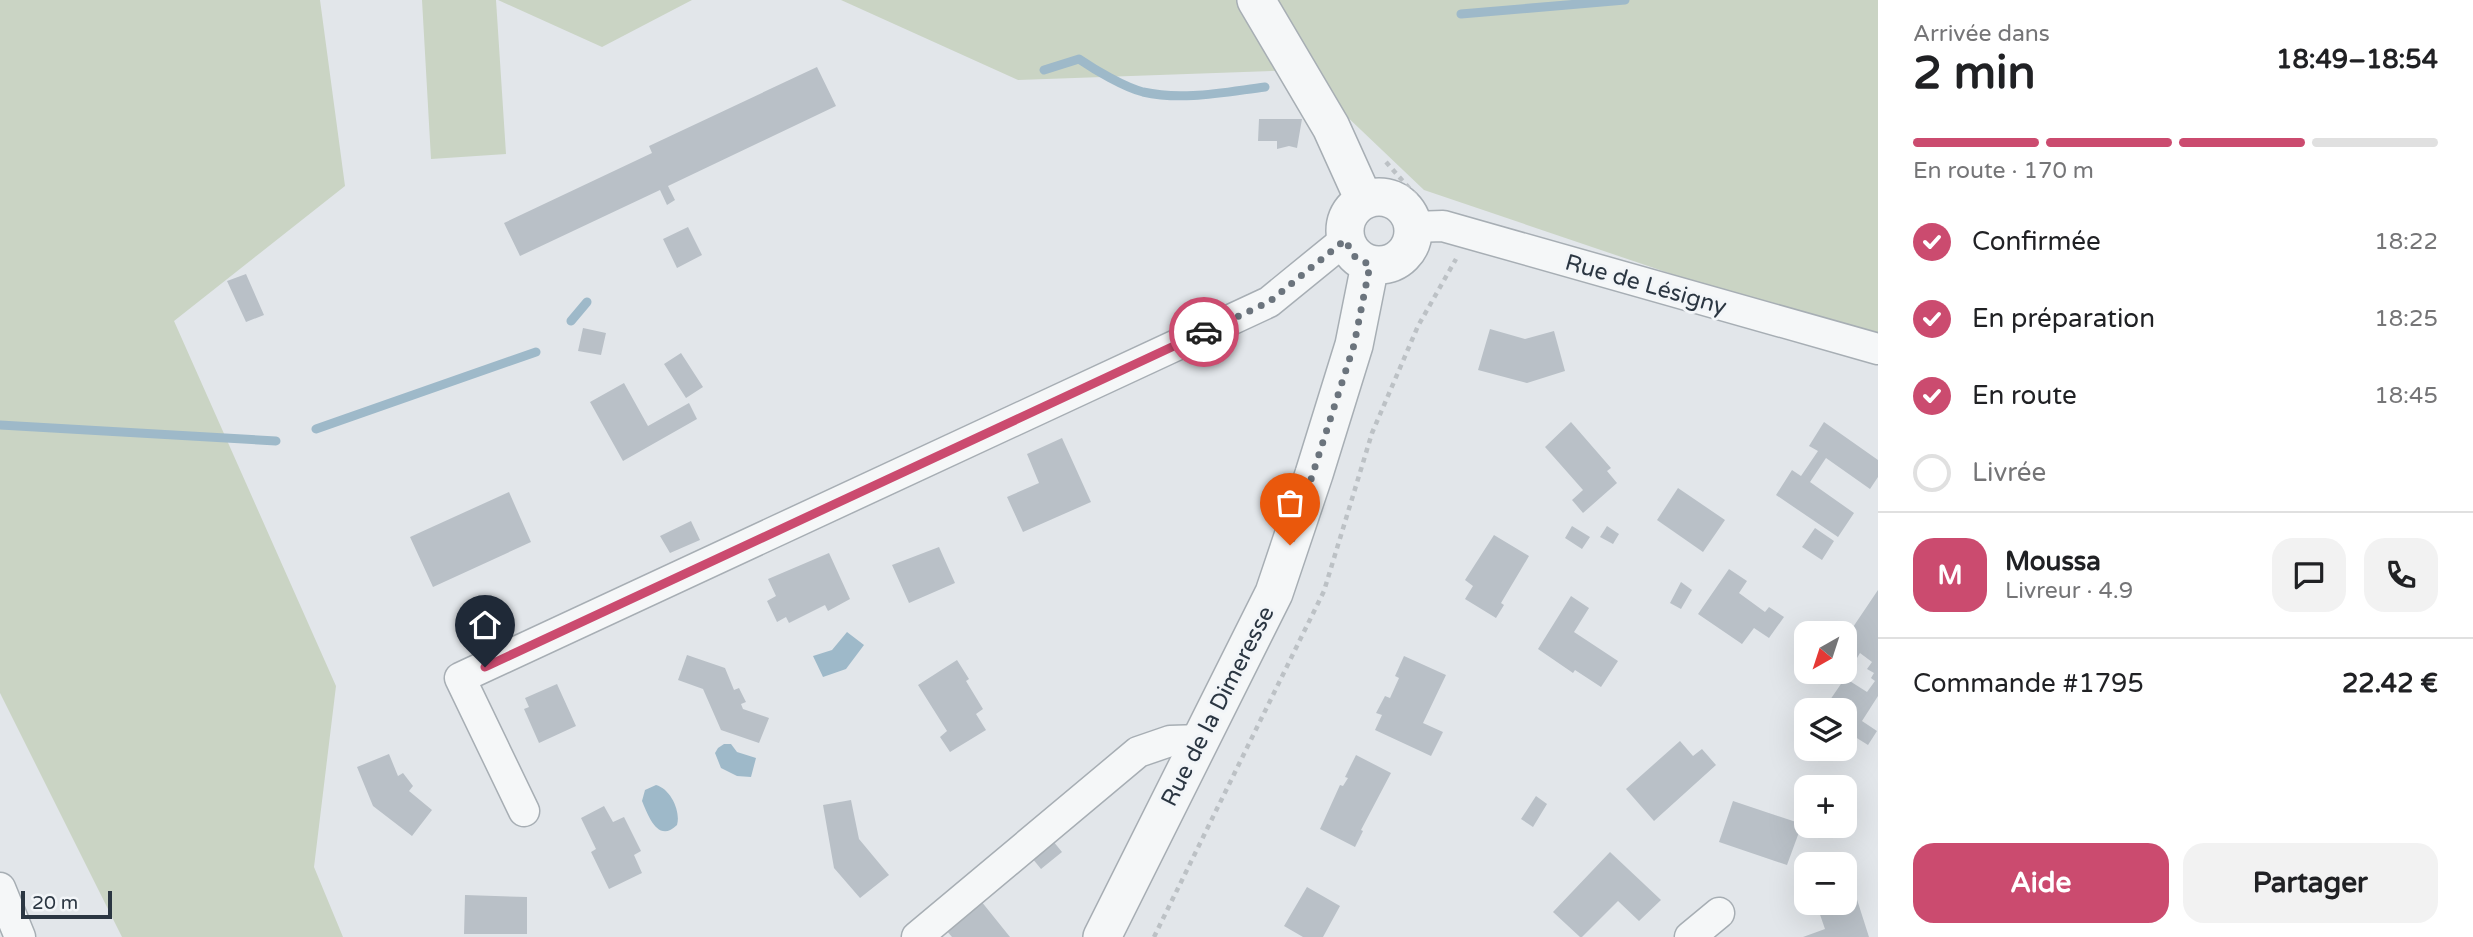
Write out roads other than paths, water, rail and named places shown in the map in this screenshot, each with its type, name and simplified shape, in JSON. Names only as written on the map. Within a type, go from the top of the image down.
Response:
[{"type":"street","points":[[1256,0],[1331,127],[1364,200]]},
{"type":"street","points":[[1379,197],[1395,201],[1408,212],[1418,214],[1409,249],[1392,264],[1358,253],[1344,228],[1354,207],[1364,200],[1379,197]]},
{"type":"street","name":"Rue de Lésigny","points":[[1418,214],[1443,226],[1878,349]]},
{"type":"street","points":[[524,811],[460,678],[1269,302],[1358,253]]},
{"type":"street","name":"Rue de la Dimeresse","points":[[1102,937],[1274,593],[1354,345],[1358,253]]},
{"type":"street","points":[[917,937],[1138,752],[1171,741],[1200,740]]},
{"type":"street","points":[[0,888],[20,937]]},
{"type":"street","points":[[1690,937],[1719,913]]},
{"type":"water","points":[[847,632],[864,645],[846,669],[823,677],[813,656],[832,650]]},
{"type":"water","points":[[724,744],[731,744],[737,752],[756,758],[751,777],[737,776],[721,768],[715,753]]},
{"type":"water","points":[[656,785],[670,796],[678,814],[677,825],[670,830],[664,831],[655,825],[642,801],[645,790]]},
{"type":"waterway","points":[[1461,14],[1625,0]]},
{"type":"waterway","points":[[1044,70],[1079,59],[1127,86],[1158,95],[1204,95],[1265,87]]},
{"type":"waterway","points":[[571,321],[587,302]]},
{"type":"waterway","points":[[316,429],[536,352]]},
{"type":"waterway","points":[[0,425],[276,441]]}]
